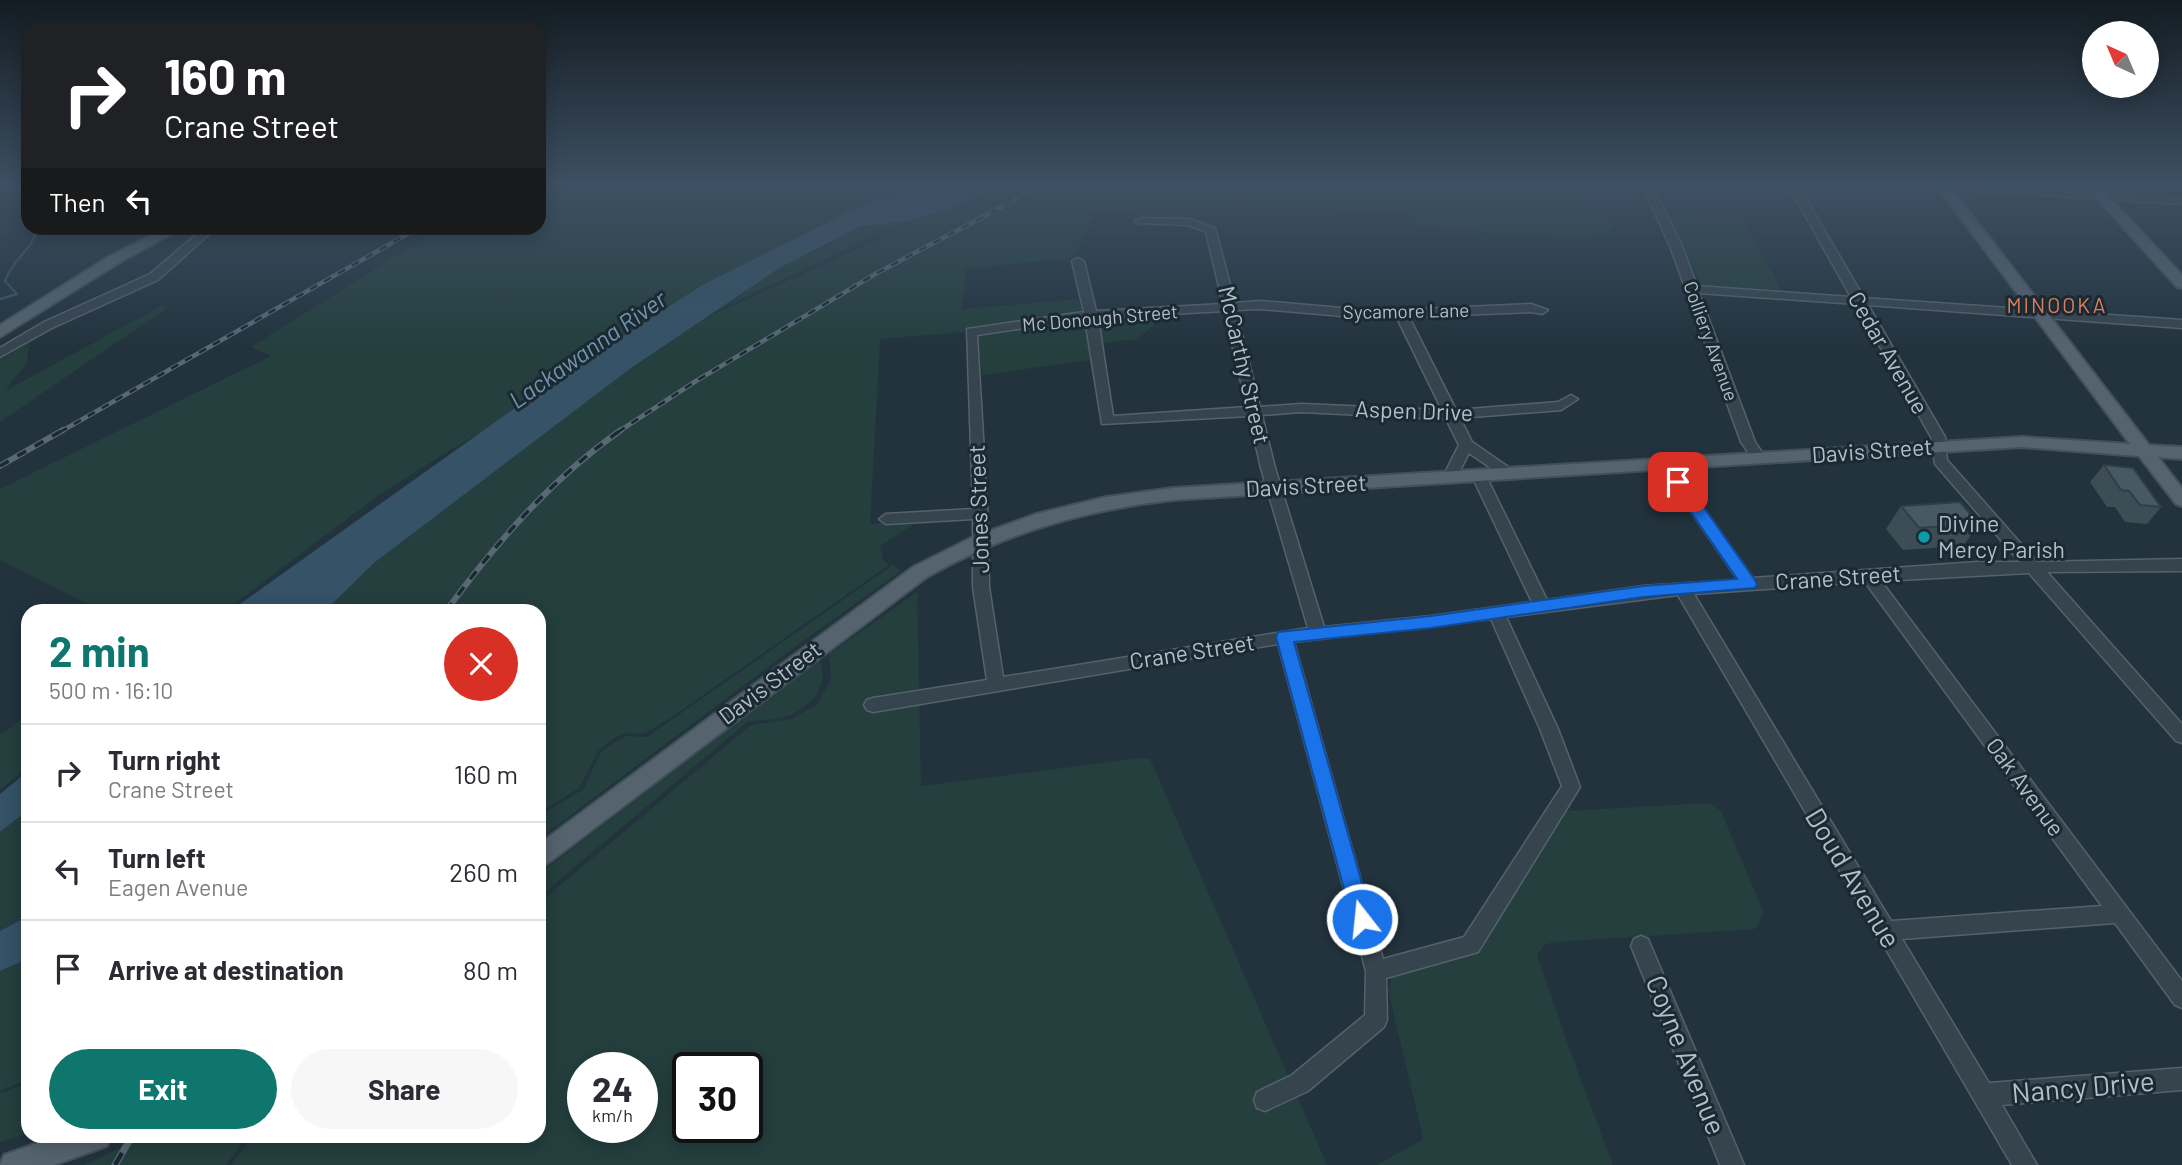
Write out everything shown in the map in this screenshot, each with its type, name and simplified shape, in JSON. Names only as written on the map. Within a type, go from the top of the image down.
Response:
[{"type":"main road","points":[[0,332],[115,259],[153,239]]},
{"type":"main road","points":[[1981,239],[2182,500]]},
{"type":"main road","points":[[2141,239],[2182,284]]},
{"type":"main road","name":"Davis Street","points":[[546,852],[895,589],[980,540],[1044,516],[1110,501],[1273,488],[1939,446],[2046,442],[2182,453]]},
{"type":"main road","points":[[14,1165],[78,1143]]},
{"type":"street","points":[[0,353],[48,325],[153,277],[173,263],[197,239]]},
{"type":"street","name":"McCarthy Street","points":[[1215,239],[1273,488],[1318,633]]},
{"type":"street","name":"Colliery Avenue","points":[[1673,239],[1748,442],[1759,458]]},
{"type":"street","name":"Cedar Avenue","points":[[1824,239],[1938,437],[1940,461],[2182,736]]},
{"type":"street","points":[[1078,261],[1091,315]]},
{"type":"street","points":[[1691,289],[2182,324]]},
{"type":"street","name":"Sycamore Lane","points":[[1230,308],[1279,304],[1358,315],[1519,308],[1542,310]]},
{"type":"street","name":"Mc Donough Street","points":[[971,332],[1091,315],[1230,308]]},
{"type":"street","points":[[1401,314],[1466,445],[1509,474]]},
{"type":"street","name":"Aspen Drive","points":[[1091,315],[1107,421],[1330,407],[1388,414],[1450,415],[1561,406],[1571,399]]},
{"type":"street","name":"Jones Street","points":[[971,332],[981,587],[996,685]]},
{"type":"street","points":[[1450,477],[1466,445]]},
{"type":"street","points":[[1665,464],[1749,584]]},
{"type":"street","points":[[1479,475],[1542,605]]},
{"type":"street","points":[[886,519],[980,514]]},
{"type":"street","name":"Crane Street","points":[[873,705],[1284,637],[1431,622],[1643,592],[1977,568],[2182,565]]},
{"type":"street","name":"Oak Avenue","points":[[1869,576],[2182,998]]},
{"type":"street","name":"Doud Avenue","points":[[1683,590],[2025,1165]]},
{"type":"street","points":[[1376,971],[1471,945],[1572,787],[1496,612]]},
{"type":"street","points":[[1265,1100],[1300,1083],[1376,1020],[1376,971],[1284,637]]},
{"type":"street","points":[[1883,930],[2119,914]]},
{"type":"street","name":"Coyne Avenue","points":[[1641,946],[1731,1165]]},
{"type":"street","name":"Nancy Drive","points":[[1983,1095],[2182,1079]]},
{"type":"green space","points":[[423,239],[829,239],[639,339],[447,452],[379,495],[234,604],[87,604],[0,560],[0,489],[271,356],[251,347]]},
{"type":"green space","points":[[831,239],[868,239],[718,310],[781,267]]},
{"type":"green space","points":[[876,239],[1083,239],[1074,258],[966,269],[962,309],[1078,299],[1085,320],[1168,314],[1137,339],[1089,345],[1090,360],[982,375],[977,327],[963,332],[880,339],[870,524],[922,519],[880,546],[883,560],[889,565],[673,716],[644,734],[626,733],[614,738],[599,750],[579,788],[546,809],[546,604],[332,604],[374,563],[690,325]]},
{"type":"green space","points":[[1680,239],[1754,239],[1782,290],[1702,286]]},
{"type":"green space","points":[[163,305],[167,308],[0,422],[0,360],[29,343],[27,362],[5,391]]},
{"type":"green space","points":[[893,565],[901,571],[792,649],[546,834],[546,812],[584,789],[599,755],[607,747],[626,736],[647,737]]},
{"type":"green space","points":[[917,592],[921,786],[1150,759],[1327,1165],[231,1165],[248,1143],[546,1143],[546,897],[751,725],[792,719],[817,704],[831,679],[829,654]]},
{"type":"green space","points":[[819,659],[822,668],[821,685],[807,705],[786,717],[747,722],[546,891],[546,869]]},
{"type":"green space","points":[[21,720],[21,773],[0,790],[0,735]]},
{"type":"green space","points":[[1709,803],[1721,811],[1764,913],[1755,929],[1554,942],[1544,945],[1537,955],[1613,1165],[1377,1165],[1423,1137],[1388,990],[1391,982],[1389,961],[1467,937],[1548,812]]},
{"type":"green space","points":[[21,816],[21,920],[0,931],[0,832]]},
{"type":"green space","points":[[21,962],[21,1082],[0,1091],[0,971]]},
{"type":"green space","points":[[21,1086],[21,1136],[0,1142],[0,1093]]},
{"type":"green space","points":[[130,1143],[242,1143],[226,1165],[84,1165]]},
{"type":"water","points":[[794,239],[835,239],[781,267],[631,368],[374,563],[332,604],[240,604],[547,385],[704,284]]},
{"type":"water","points":[[21,777],[21,816],[0,832],[0,794]]},
{"type":"water","points":[[21,920],[21,962],[0,971],[0,931]]},
{"type":"building","points":[[2104,465],[2133,468],[2161,507],[2140,505],[2129,491],[2121,490]]},
{"type":"building","points":[[1960,502],[1979,524],[1919,528],[1901,506]]},
{"type":"waterway","points":[[0,299],[17,294],[5,281],[33,239]]},
{"type":"railway","points":[[60,432],[398,239]]},
{"type":"railway","points":[[620,430],[696,381],[877,273],[940,239]]},
{"type":"railway","points":[[0,466],[63,430]]},
{"type":"railway","points":[[451,604],[526,513],[571,469],[620,430]]},
{"type":"railway","points":[[115,1165],[128,1143]]},
{"type":"place","name":"Divine Mercy Parish","points":[[1924,537]]},
{"type":"district","name":"MINOOKA","points":[[2057,306]]},
{"type":"route","points":[[1362,919],[1284,637],[1431,622],[1643,592],[1749,584],[1678,482]]},
{"type":"water label","name":"Lackawanna River","points":[[588,350]]}]
